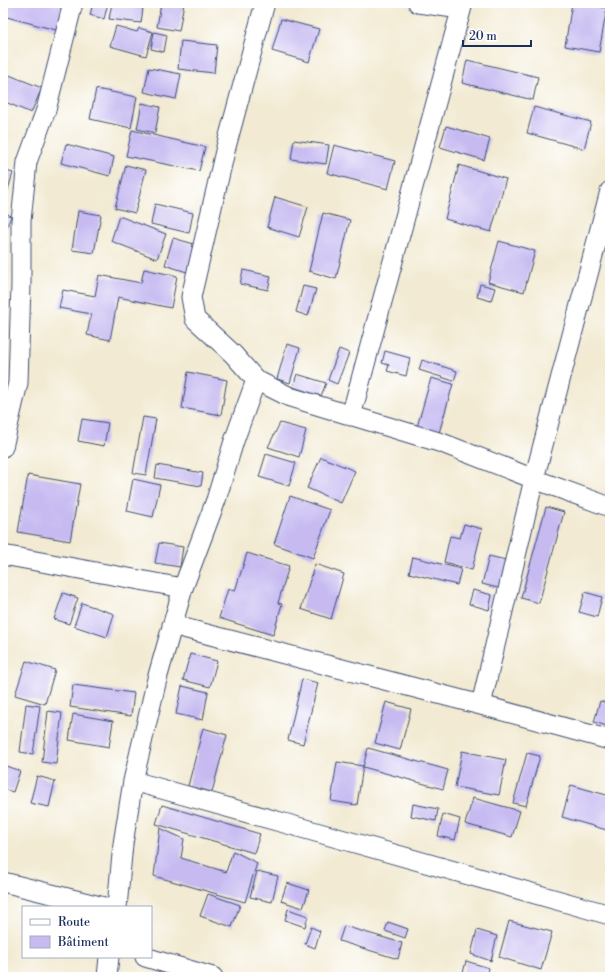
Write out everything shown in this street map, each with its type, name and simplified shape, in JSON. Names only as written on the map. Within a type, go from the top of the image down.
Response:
[{"type":"street","points":[[3,447],[18,383],[22,284],[20,221],[27,162],[46,110],[73,3]]},
{"type":"street","points":[[264,3],[226,146],[191,297],[195,319],[232,354],[256,380],[290,397],[442,443],[610,507]]},
{"type":"street","points":[[351,416],[462,6],[418,3]]},
{"type":"street","points":[[481,704],[534,479],[610,190]]},
{"type":"street","points":[[117,906],[123,844],[133,781],[157,679],[183,588],[216,500],[234,441],[256,380]]},
{"type":"street","points":[[3,555],[183,588]]},
{"type":"street","points":[[172,624],[481,704],[610,740]]},
{"type":"street","points":[[133,781],[610,914]]},
{"type":"street","points":[[3,882],[100,906]]},
{"type":"street","points":[[107,977],[109,958]]},
{"type":"street","points":[[148,958],[214,977]]},
{"type":"building","points":[[3,3],[64,3],[56,30],[3,16]]},
{"type":"building","points":[[93,3],[108,3],[104,19],[90,15]]},
{"type":"building","points":[[112,3],[143,8],[141,23],[109,19]]},
{"type":"building","points":[[161,3],[184,3],[179,31],[157,27]]},
{"type":"building","points":[[572,3],[581,3],[607,8],[599,52],[565,46]]},
{"type":"building","points":[[281,19],[319,29],[309,62],[272,51]]},
{"type":"building","points":[[116,26],[137,32],[139,28],[153,32],[146,56],[110,46]]},
{"type":"building","points":[[154,32],[167,35],[164,52],[151,49]]},
{"type":"building","points":[[181,41],[217,45],[214,73],[178,69]]},
{"type":"building","points":[[467,60],[538,77],[533,100],[462,83]]},
{"type":"building","points":[[149,68],[181,74],[176,99],[144,92]]},
{"type":"building","points":[[4,73],[42,88],[31,113],[3,101]]},
{"type":"building","points":[[96,89],[137,97],[131,128],[90,119]]},
{"type":"building","points":[[142,103],[160,107],[155,133],[137,129]]},
{"type":"building","points":[[534,107],[591,122],[584,149],[527,133]]},
{"type":"building","points":[[446,126],[490,139],[484,160],[440,147]]},
{"type":"building","points":[[132,130],[205,147],[199,171],[126,156]]},
{"type":"building","points":[[294,140],[329,145],[326,164],[291,159]]},
{"type":"building","points":[[66,144],[114,157],[110,176],[61,163]]},
{"type":"building","points":[[334,145],[395,161],[388,189],[327,173]]},
{"type":"building","points":[[126,165],[146,170],[135,213],[115,208]]},
{"type":"building","points":[[459,165],[506,179],[491,232],[445,219]]},
{"type":"building","points":[[3,170],[13,173],[3,206]]},
{"type":"building","points":[[275,197],[308,207],[299,237],[267,227]]},
{"type":"building","points":[[155,204],[193,213],[189,233],[151,224]]},
{"type":"building","points":[[78,211],[101,215],[94,253],[72,250]]},
{"type":"building","points":[[3,213],[11,216],[3,237]]},
{"type":"building","points":[[323,213],[350,220],[336,279],[309,271]]},
{"type":"building","points":[[119,216],[166,234],[157,259],[111,241]]},
{"type":"building","points":[[173,238],[201,246],[193,274],[165,265]]},
{"type":"building","points":[[499,241],[535,251],[524,292],[488,282]]},
{"type":"building","points":[[144,269],[177,276],[171,308],[118,297],[110,340],[87,335],[91,314],[59,308],[63,290],[95,296],[99,275],[141,283]]},
{"type":"building","points":[[243,270],[271,276],[268,290],[240,284]]},
{"type":"building","points":[[480,284],[495,288],[491,301],[477,297]]},
{"type":"building","points":[[303,286],[316,289],[308,316],[296,312]]},
{"type":"building","points":[[287,344],[300,348],[290,383],[277,379]]},
{"type":"building","points":[[339,349],[349,353],[337,384],[328,380]]},
{"type":"building","points":[[385,351],[410,358],[406,376],[387,371],[389,365],[382,363]]},
{"type":"building","points":[[422,360],[457,371],[454,381],[419,370]]},
{"type":"building","points":[[188,372],[227,380],[221,415],[182,408]]},
{"type":"building","points":[[297,374],[326,383],[321,396],[293,387]]},
{"type":"building","points":[[431,378],[453,384],[439,433],[417,427]]},
{"type":"building","points":[[143,417],[156,419],[146,475],[133,473]]},
{"type":"building","points":[[82,419],[108,423],[104,446],[78,441]]},
{"type":"building","points":[[280,423],[306,430],[299,457],[268,447]]},
{"type":"building","points":[[266,454],[296,463],[289,486],[259,477]]},
{"type":"building","points":[[321,457],[355,471],[341,503],[307,488]]},
{"type":"building","points":[[157,465],[203,473],[201,486],[155,478]]},
{"type":"building","points":[[28,475],[80,484],[70,541],[18,532]]},
{"type":"building","points":[[133,479],[160,485],[153,517],[127,511]]},
{"type":"building","points":[[290,496],[330,510],[313,558],[274,544]]},
{"type":"building","points":[[546,507],[564,512],[539,603],[521,598]]},
{"type":"building","points":[[464,524],[482,529],[472,570],[444,562],[450,536],[460,538]]},
{"type":"building","points":[[159,543],[183,547],[180,567],[155,563]]},
{"type":"building","points":[[247,553],[289,566],[278,603],[282,604],[273,635],[219,618],[228,589],[235,591]]},
{"type":"building","points":[[489,556],[514,562],[506,590],[482,584]]},
{"type":"building","points":[[413,557],[461,569],[457,585],[409,573]]},
{"type":"building","points":[[315,564],[344,574],[331,619],[301,609]]},
{"type":"building","points":[[473,590],[492,595],[489,610],[469,604]]},
{"type":"building","points":[[585,592],[602,597],[597,617],[579,612]]},
{"type":"building","points":[[63,593],[78,598],[69,624],[54,619]]},
{"type":"building","points":[[82,603],[114,614],[107,637],[74,626]]},
{"type":"building","points":[[190,654],[217,661],[210,687],[183,680]]},
{"type":"building","points":[[26,661],[55,670],[45,704],[15,695]]},
{"type":"building","points":[[302,679],[318,683],[303,744],[288,740]]},
{"type":"building","points":[[73,685],[134,693],[131,716],[70,707]]},
{"type":"building","points":[[182,686],[208,692],[203,720],[176,714]]},
{"type":"building","points":[[600,701],[610,704],[610,727],[594,722]]},
{"type":"building","points":[[386,702],[411,709],[400,750],[375,743]]},
{"type":"building","points":[[26,704],[40,706],[33,754],[20,752]]},
{"type":"building","points":[[48,711],[62,713],[56,764],[42,762]]},
{"type":"building","points":[[73,714],[113,721],[109,747],[69,740]]},
{"type":"building","points":[[203,728],[227,735],[212,792],[188,786]]},
{"type":"building","points":[[368,748],[448,770],[443,789],[363,767]]},
{"type":"building","points":[[462,751],[506,760],[499,795],[455,787]]},
{"type":"building","points":[[527,753],[540,756],[526,806],[513,803]]},
{"type":"building","points":[[337,762],[363,766],[357,805],[331,801]]},
{"type":"building","points":[[3,765],[20,771],[13,792],[3,789]]},
{"type":"building","points":[[37,776],[55,781],[49,807],[30,803]]},
{"type":"building","points":[[571,785],[610,796],[610,831],[562,817]]},
{"type":"building","points":[[473,798],[520,811],[512,837],[465,824]]},
{"type":"building","points":[[413,804],[438,809],[436,821],[411,816]]},
{"type":"building","points":[[162,805],[260,834],[254,853],[156,824]]},
{"type":"building","points":[[443,814],[460,819],[455,840],[438,836]]},
{"type":"building","points":[[160,828],[184,839],[181,858],[226,872],[233,851],[257,863],[245,902],[154,876]]},
{"type":"building","points":[[610,859],[610,872],[606,871]]},
{"type":"building","points":[[257,871],[278,876],[272,902],[250,897]]},
{"type":"building","points":[[287,883],[309,890],[303,908],[281,901]]},
{"type":"building","points":[[208,894],[240,905],[232,927],[200,916]]},
{"type":"building","points":[[288,909],[308,916],[305,927],[285,920]]},
{"type":"building","points":[[509,921],[552,932],[541,970],[499,957]]},
{"type":"building","points":[[388,922],[408,929],[405,938],[385,931]]},
{"type":"building","points":[[344,926],[402,943],[398,959],[339,941]]},
{"type":"building","points":[[311,927],[320,931],[315,948],[305,944]]},
{"type":"building","points":[[477,930],[497,936],[491,961],[471,954]]},
{"type":"building","points":[[466,961],[489,968],[487,977],[462,977]]}]
